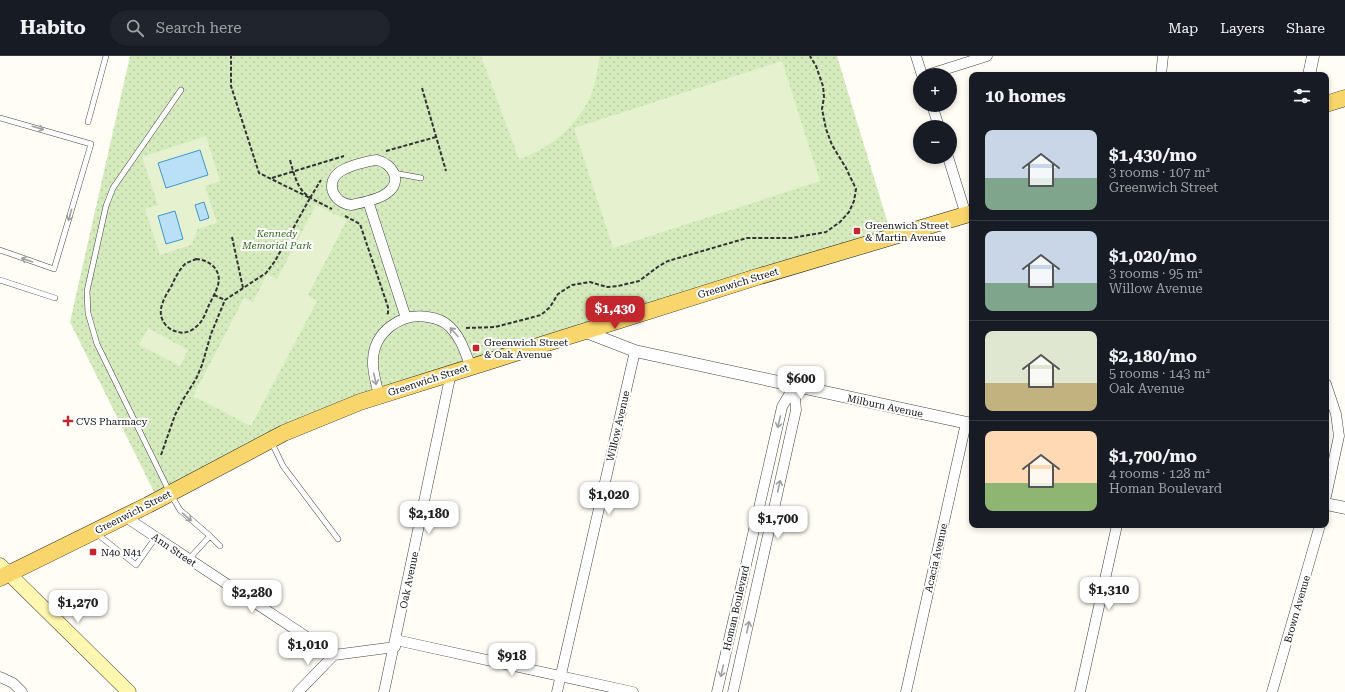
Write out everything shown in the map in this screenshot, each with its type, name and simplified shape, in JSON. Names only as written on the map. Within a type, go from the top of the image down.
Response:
[{"type":"main road","points":[[1329,103],[1345,98]]},
{"type":"main road","name":"Greenwich Street","points":[[3,572],[94,531],[284,433],[360,402],[757,277],[969,214]]},
{"type":"main road","points":[[3,572],[129,692]]},
{"type":"street","points":[[916,56],[920,68]]},
{"type":"street","points":[[949,68],[987,56]]},
{"type":"street","points":[[1161,72],[1163,56]]},
{"type":"street","points":[[1306,56],[1308,72]]},
{"type":"street","points":[[1309,72],[1313,56]]},
{"type":"street","points":[[377,160],[388,164],[394,173],[395,179],[391,190],[387,194],[368,201],[351,205],[340,202],[333,193],[333,181],[335,176],[344,169],[377,160]]},
{"type":"street","points":[[951,164],[969,214]]},
{"type":"street","points":[[368,201],[406,318]]},
{"type":"street","points":[[379,396],[374,374],[373,360],[376,346],[383,334],[393,324],[406,318],[421,316],[436,318],[449,326],[459,337],[471,367]]},
{"type":"street","points":[[586,332],[635,351]]},
{"type":"street","name":"Milburn Avenue","points":[[635,351],[969,424]]},
{"type":"street","name":"Willow Avenue","points":[[557,692],[635,351]]},
{"type":"street","name":"Oak Avenue","points":[[384,692],[451,373]]},
{"type":"street","name":"Homan Boulevard","points":[[717,692],[782,406],[794,386]]},
{"type":"street","name":"Homan Boulevard","points":[[733,692],[796,410],[794,386]]},
{"type":"street","points":[[1329,393],[1336,414],[1339,436],[1329,482]]},
{"type":"street","name":"Acacia Avenue","points":[[906,692],[969,424]]},
{"type":"street","points":[[1329,505],[1345,508]]},
{"type":"street","name":"Ann Street","points":[[124,516],[334,655]]},
{"type":"street","points":[[1080,692],[1116,528]]},
{"type":"street","name":"Brown Avenue","points":[[1272,692],[1319,528]]},
{"type":"street","points":[[298,692],[334,655],[395,644],[561,676],[633,692]]},
{"type":"street","points":[[0,677],[13,683],[22,692]]},
{"type":"lane","points":[[88,122],[106,56]]},
{"type":"lane","points":[[181,90],[113,188],[106,206],[87,291],[88,313],[97,344],[170,493],[180,510],[220,546]]},
{"type":"lane","points":[[0,118],[91,144],[54,269],[0,250]]},
{"type":"lane","points":[[394,173],[421,178]]},
{"type":"lane","points":[[0,280],[55,298]]},
{"type":"lane","points":[[271,440],[283,466],[338,539]]},
{"type":"lane","points":[[94,531],[136,565],[156,537]]},
{"type":"lane","points":[[189,559],[210,536]]},
{"type":"lane","points":[[750,547],[765,551]]},
{"type":"path","points":[[231,56],[231,86],[259,173],[310,198]]},
{"type":"path","points":[[451,329],[495,327],[541,314],[550,307],[558,294],[572,285],[590,282],[607,287],[618,286],[639,281],[668,261],[747,238],[792,238],[826,232],[840,222],[849,212],[854,201],[856,189],[846,168],[832,145],[826,129],[822,109],[824,97],[823,86],[816,66],[810,56]]},
{"type":"path","points":[[422,88],[446,171]]},
{"type":"path","points":[[290,160],[296,182],[301,190],[310,198]]},
{"type":"path","points":[[157,467],[175,415],[196,379],[202,365],[211,334],[225,300],[266,273],[275,261],[310,198]]},
{"type":"path","points":[[360,224],[388,307],[388,313],[385,318]]},
{"type":"path","points":[[232,237],[243,288]]},
{"type":"path","points":[[196,259],[208,262],[217,271],[218,284],[214,295],[201,322],[191,331],[179,333],[172,331],[167,327],[160,314],[163,300],[180,270],[190,261],[196,259]]},
{"type":"path","points":[[214,295],[225,300]]},
{"type":"green space","name":"Kennedy Memorial Park","points":[[130,56],[837,56],[892,237],[360,402],[158,500],[70,322]]},
{"type":"green space","points":[[481,56],[600,56],[592,92],[577,119],[553,142],[534,153],[519,159]]},
{"type":"green space","points":[[782,61],[820,181],[613,248],[574,128]]},
{"type":"green space","points":[[206,136],[220,181],[205,186],[217,223],[198,229],[191,245],[160,255],[145,209],[158,205],[142,157]]},
{"type":"green space","points":[[316,205],[347,220],[308,295],[317,301],[251,426],[193,396],[244,298],[253,302],[267,274],[277,279]]},
{"type":"green space","points":[[148,328],[188,350],[180,366],[139,345]]},
{"type":"water","points":[[200,150],[208,175],[166,188],[158,163]]},
{"type":"water","points":[[204,202],[209,218],[200,221],[195,205]]},
{"type":"water","points":[[175,211],[183,239],[166,244],[158,216]]},
{"type":"place","name":"Greenwich Street & Martin Avenue","points":[[857,231]]},
{"type":"place","name":"Greenwich Street & Oak Avenue","points":[[476,348]]},
{"type":"place","name":"CVS Pharmacy","points":[[68,421]]},
{"type":"place","name":"N40 N41","points":[[93,552]]}]
